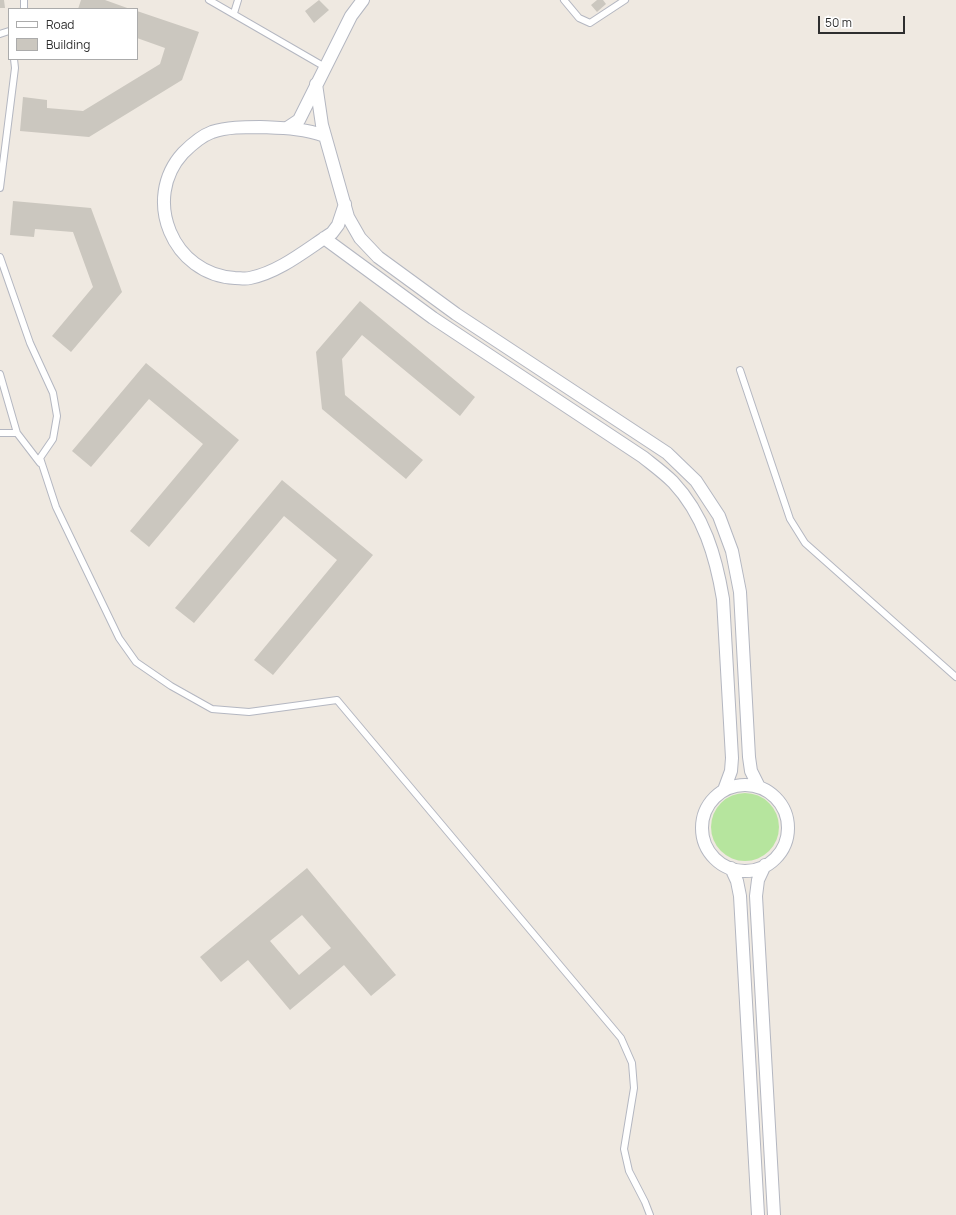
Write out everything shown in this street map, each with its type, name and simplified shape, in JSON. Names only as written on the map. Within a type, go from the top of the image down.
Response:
[{"type":"street","points":[[287,128],[299,120],[350,16],[363,0]]},
{"type":"street","points":[[316,84],[319,110],[325,136],[344,204],[348,217],[360,238],[378,256],[456,314],[667,454],[696,481],[719,516],[732,551],[740,592],[749,757],[751,771],[759,787]]},
{"type":"street","points":[[325,136],[308,130],[239,127],[212,132],[191,144],[174,163],[165,186],[164,208],[169,232],[182,253],[202,269],[224,277],[249,278],[270,272],[332,233],[338,225],[344,204]]},
{"type":"street","points":[[324,238],[433,318],[643,457],[673,482],[694,511],[711,543],[719,574],[723,599],[732,758],[731,771],[724,790]]},
{"type":"street","points":[[742,785],[759,787],[774,797],[785,811],[788,829],[787,838],[779,854],[765,865],[748,870],[730,868],[715,859],[707,848],[703,836],[703,818],[706,809],[717,795],[724,790],[742,785]]},
{"type":"street","points":[[765,865],[758,880],[756,896],[774,1215]]},
{"type":"street","points":[[730,868],[737,881],[740,896],[758,1215]]},
{"type":"lane","points":[[209,0],[234,13],[325,67]]},
{"type":"lane","points":[[234,13],[238,0]]},
{"type":"lane","points":[[564,0],[579,18],[590,23],[615,3],[625,0]]},
{"type":"lane","points":[[0,188],[2,162],[15,68],[14,60]]},
{"type":"lane","points":[[0,257],[30,343],[53,393],[57,416],[53,439],[40,458],[56,507],[119,638],[136,662],[171,686],[212,709],[249,712],[337,700],[621,1038],[632,1062],[634,1088],[624,1149],[629,1171],[650,1215]]},
{"type":"lane","points":[[740,370],[790,519],[805,543],[956,677]]},
{"type":"lane","points":[[0,374],[17,432],[43,467]]},
{"type":"lane","points":[[0,432],[17,432]]},
{"type":"green space","points":[[745,793],[758,796],[769,803],[776,814],[779,827],[776,840],[769,851],[758,858],[745,861],[732,858],[721,851],[714,840],[711,827],[714,814],[721,803],[732,796]]},
{"type":"building","points":[[0,0],[4,0],[5,8],[0,8]]},
{"type":"building","points":[[81,0],[105,0],[127,8],[78,8]]},
{"type":"building","points":[[319,0],[329,10],[314,23],[305,11]]},
{"type":"building","points":[[597,0],[603,0],[606,4],[597,12],[591,5]]},
{"type":"building","points":[[138,11],[199,32],[182,80],[89,137],[20,131],[23,97],[47,100],[47,108],[83,111],[160,64],[165,48],[138,38]]},
{"type":"building","points":[[13,201],[91,208],[122,292],[71,352],[52,336],[93,287],[73,232],[35,229],[34,237],[10,235]]},
{"type":"building","points":[[360,301],[475,397],[460,416],[362,335],[342,359],[345,395],[423,460],[406,479],[322,409],[316,352]]},
{"type":"building","points":[[146,363],[239,440],[149,547],[130,531],[203,444],[149,399],[91,467],[72,451]]},
{"type":"building","points":[[282,480],[373,555],[273,675],[254,660],[337,560],[284,516],[194,623],[175,608]]},
{"type":"building","points":[[307,868],[396,975],[371,996],[344,965],[290,1010],[248,960],[221,982],[200,957]],"holes":[[[302,915],[331,948],[299,975],[270,941]]]}]
